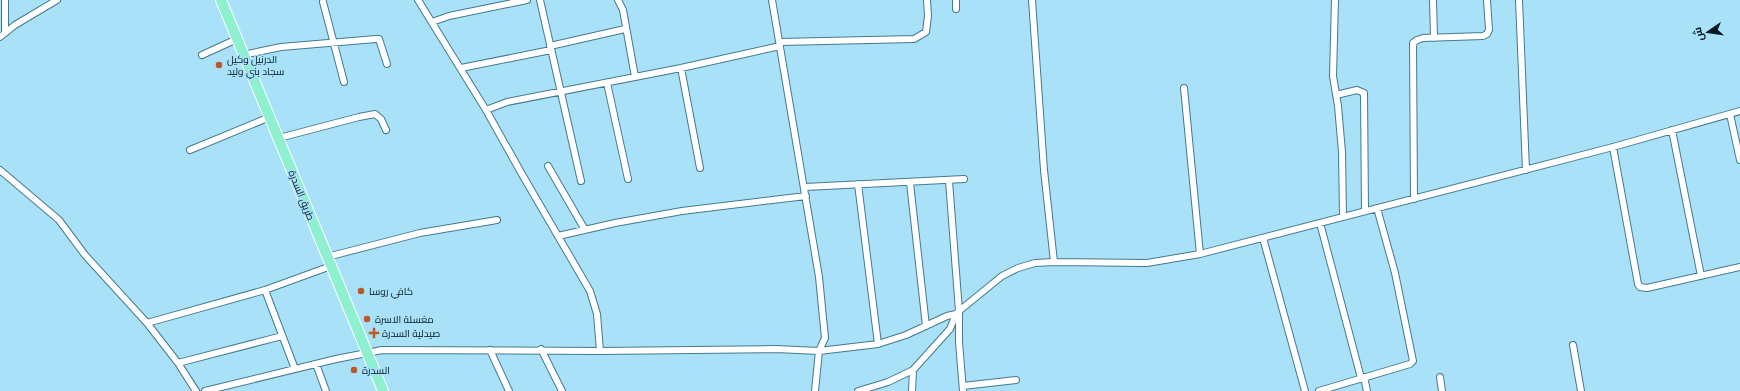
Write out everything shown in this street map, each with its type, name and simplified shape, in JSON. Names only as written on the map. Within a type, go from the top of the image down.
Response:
[{"type":"main road","name":"طريق السدرة","points":[[221,0],[383,391]]},
{"type":"street","points":[[2,35],[5,0]]},
{"type":"street","points":[[2,35],[15,25],[57,0]]},
{"type":"street","points":[[418,0],[486,110],[590,291],[595,302],[600,351]]},
{"type":"street","points":[[432,22],[449,16],[527,0]]},
{"type":"street","points":[[540,0],[581,181]]},
{"type":"street","points":[[618,0],[623,10],[625,29],[635,77]]},
{"type":"street","points":[[772,0],[805,187],[818,271],[824,338],[818,351],[816,391]]},
{"type":"street","points":[[486,110],[507,102],[560,93],[682,68],[780,44],[914,40],[926,32],[928,16],[927,0]]},
{"type":"street","points":[[956,0],[956,9]]},
{"type":"street","points":[[1032,0],[1044,170],[1054,262]]},
{"type":"street","points":[[1335,0],[1333,70],[1342,152],[1343,217]]},
{"type":"street","points":[[1433,0],[1434,38]]},
{"type":"street","points":[[1414,198],[1413,43],[1417,40],[1483,36],[1487,34],[1487,0]]},
{"type":"street","points":[[1519,0],[1526,170]]},
{"type":"street","points":[[323,2],[344,82]]},
{"type":"street","points":[[461,68],[551,48],[625,29]]},
{"type":"street","points":[[202,55],[236,39]]},
{"type":"street","points":[[243,55],[276,48],[379,39],[387,64]]},
{"type":"street","points":[[682,68],[700,168]]},
{"type":"street","points":[[607,83],[628,179]]},
{"type":"street","points":[[1184,88],[1200,254]]},
{"type":"street","points":[[1336,95],[1357,90],[1364,93],[1365,211]]},
{"type":"street","points":[[205,391],[219,389],[316,364],[382,350],[600,351],[776,349],[818,351],[878,344],[906,335],[958,312],[1002,276],[1024,266],[1035,263],[1147,263],[1200,254],[1613,147],[1740,111]]},
{"type":"street","points":[[279,138],[375,114],[382,119],[386,130]]},
{"type":"street","points":[[1730,114],[1740,160]]},
{"type":"street","points":[[190,150],[270,117]]},
{"type":"street","points":[[1672,130],[1701,276]]},
{"type":"street","points":[[1613,147],[1638,284],[1640,287],[1647,288],[1740,267]]},
{"type":"street","points":[[548,166],[585,230]]},
{"type":"street","points":[[0,170],[59,220],[85,255],[147,322],[178,363],[196,391]]},
{"type":"street","points":[[805,187],[910,183],[964,179]]},
{"type":"street","points":[[949,180],[963,388],[1016,380]]},
{"type":"street","points":[[910,183],[926,326]]},
{"type":"street","points":[[858,184],[878,344]]},
{"type":"street","points":[[558,236],[682,211],[806,196]]},
{"type":"street","points":[[1318,391],[1410,364],[1413,361],[1395,273],[1377,208]]},
{"type":"street","points":[[147,322],[265,290],[329,262],[420,233],[497,220]]},
{"type":"street","points":[[1320,223],[1367,391]]},
{"type":"street","points":[[1263,238],[1305,391]]},
{"type":"street","points":[[265,290],[295,369]]},
{"type":"street","points":[[861,391],[888,382],[913,370],[950,329],[958,312]]},
{"type":"street","points":[[178,363],[282,336]]},
{"type":"street","points":[[1573,345],[1581,391]]},
{"type":"street","points":[[490,350],[509,391]]},
{"type":"street","points":[[541,350],[562,391]]},
{"type":"street","points":[[316,364],[326,391]]},
{"type":"street","points":[[912,391],[913,370]]},
{"type":"street","points":[[1440,377],[1442,391]]},
{"type":"place","name":"الدرنيل وكيل سجاد بني وليد","points":[[219,65]]},
{"type":"place","name":"كافي روسا","points":[[361,291]]},
{"type":"place","name":"مغسلة الاسرة","points":[[367,319]]},
{"type":"place","name":"صيدلية السدرة","points":[[374,333]]},
{"type":"place","name":"السدرة","points":[[354,370]]}]
